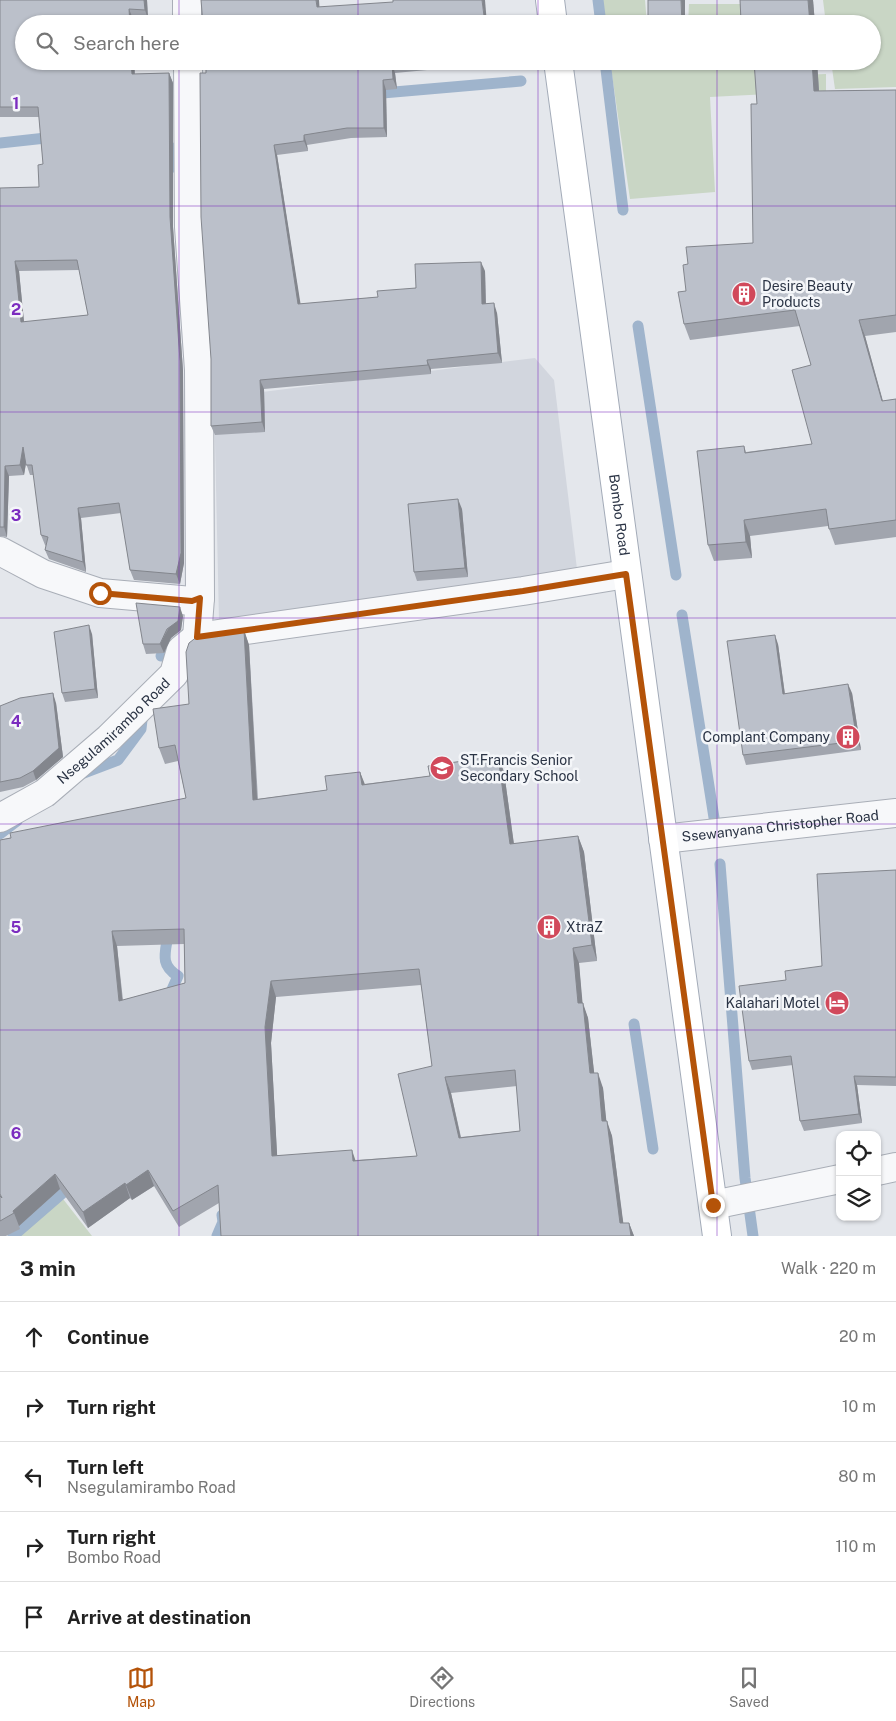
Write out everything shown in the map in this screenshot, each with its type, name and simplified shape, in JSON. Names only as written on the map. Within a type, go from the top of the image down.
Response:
[{"type":"main road","points":[[550,0],[552,15]]},
{"type":"main road","name":"Bombo Road","points":[[559,70],[717,1236]]},
{"type":"street","points":[[187,0],[187,15]]},
{"type":"street","points":[[188,70],[189,227],[199,370],[200,598],[197,637],[523,591],[626,574]]},
{"type":"street","points":[[0,551],[42,574],[100,593],[192,601],[200,598]]},
{"type":"street","name":"Nsegulamirambo Road","points":[[0,818],[45,793],[109,738],[174,674],[181,650],[197,637]]},
{"type":"street","name":"Ssewanyana Christopher Road","points":[[663,839],[896,813]]},
{"type":"street","points":[[881,1170],[896,1167]]},
{"type":"street","points":[[713,1205],[836,1180]]},
{"type":"shaded area","points":[[535,358],[554,380],[577,569],[219,620],[214,398]]},
{"type":"green space","points":[[602,0],[645,0],[646,15],[604,15]]},
{"type":"green space","points":[[823,0],[896,0],[896,87],[835,89],[832,70],[881,70],[881,15],[825,15]]},
{"type":"green space","points":[[689,4],[742,4],[743,15],[688,15]]},
{"type":"green space","points":[[611,70],[755,70],[756,77],[826,74],[826,91],[710,97],[715,192],[630,199]]},
{"type":"green space","points":[[63,1199],[92,1236],[18,1236]]},
{"type":"building","points":[[0,0],[144,0],[145,10],[129,9],[129,15],[15,15],[15,70],[132,70],[132,74],[169,73],[170,217],[180,361],[181,553],[176,574],[130,570],[119,503],[78,508],[83,562],[45,550],[48,537],[41,535],[32,465],[26,465],[23,447],[20,465],[5,466],[4,527],[0,527],[0,188],[39,187],[38,165],[43,164],[38,107],[0,107]],"holes":[[[77,260],[88,315],[21,322],[15,261]]]},
{"type":"building","points":[[201,0],[316,0],[317,7],[393,2],[393,0],[482,0],[484,15],[202,15]]},
{"type":"building","points":[[648,0],[681,0],[682,15],[648,15]]},
{"type":"building","points":[[740,0],[808,0],[809,15],[741,15]]},
{"type":"building","points":[[206,70],[392,70],[393,79],[383,80],[384,128],[347,128],[304,135],[304,141],[274,145],[298,304],[378,297],[377,291],[416,288],[415,264],[481,262],[482,304],[494,303],[498,353],[427,360],[428,365],[260,380],[262,422],[211,426],[211,359],[201,217],[200,73],[206,73]]},
{"type":"building","points":[[755,70],[813,70],[814,91],[896,90],[896,315],[859,320],[882,401],[896,399],[896,520],[829,529],[826,509],[744,520],[746,542],[708,545],[697,451],[744,446],[745,453],[812,444],[792,370],[811,365],[795,310],[684,324],[678,292],[686,291],[683,265],[688,264],[686,247],[753,243],[751,104],[757,104]]},
{"type":"building","points":[[458,499],[465,568],[414,572],[408,504]]},
{"type":"building","points":[[136,603],[180,607],[178,621],[167,629],[160,644],[143,644]]},
{"type":"building","points":[[89,625],[95,689],[62,693],[54,632]]},
{"type":"building","points":[[244,630],[253,800],[327,790],[325,776],[360,772],[362,785],[430,776],[428,766],[498,756],[510,844],[578,836],[592,945],[573,948],[578,1003],[583,1003],[590,1073],[598,1073],[602,1121],[607,1121],[620,1223],[629,1223],[631,1236],[221,1236],[218,1185],[173,1211],[148,1170],[126,1185],[125,1183],[83,1212],[55,1174],[13,1211],[14,1213],[0,1221],[0,1196],[2,1198],[0,1194],[0,840],[11,838],[10,833],[186,798],[175,745],[159,748],[153,709],[189,704],[186,652],[189,643],[198,636]],"holes":[[[184,929],[185,983],[119,1001],[112,931]],[[419,969],[432,1066],[398,1074],[417,1156],[353,1161],[352,1150],[272,1156],[265,1027],[271,981]],[[515,1070],[520,1131],[459,1138],[445,1077]]]},
{"type":"building","points":[[775,635],[783,694],[848,684],[857,741],[743,755],[727,641]]},
{"type":"building","points":[[53,693],[59,748],[33,771],[20,778],[0,782],[0,706],[20,698]]},
{"type":"building","points":[[896,870],[896,1077],[854,1076],[859,1114],[800,1121],[791,1056],[749,1061],[739,986],[786,980],[785,971],[822,966],[817,874]]},
{"type":"waterway","points":[[598,0],[600,15]]},
{"type":"waterway","points":[[606,70],[623,210]]},
{"type":"waterway","points":[[371,94],[521,81]]},
{"type":"waterway","points":[[0,143],[55,137]]},
{"type":"waterway","points":[[174,167],[177,147]]},
{"type":"waterway","points":[[638,326],[676,575]]},
{"type":"waterway","points":[[682,615],[715,824],[725,823]]},
{"type":"waterway","points":[[161,656],[180,653]]},
{"type":"waterway","points":[[81,774],[118,760],[141,729],[143,711]]},
{"type":"waterway","points":[[0,834],[17,821]]},
{"type":"waterway","points":[[720,864],[745,1178],[753,1236]]},
{"type":"waterway","points":[[164,997],[170,994],[178,976],[168,968],[165,959],[168,935],[173,935]]},
{"type":"waterway","points":[[634,1024],[653,1149]]},
{"type":"waterway","points":[[13,1236],[74,1183]]},
{"type":"waterway","points":[[217,1236],[223,1222],[222,1215]]},
{"type":"place","name":"Desire Beauty Products","points":[[744,294]]},
{"type":"place","name":"Complant Company","points":[[848,737]]},
{"type":"place","name":"ST.Francis Senior Secondary School","points":[[442,768]]},
{"type":"place","name":"XtraZ","points":[[549,927]]},
{"type":"place","name":"Kalahari Motel","points":[[837,1003]]},
{"type":"route","points":[[100,593],[192,601],[200,598],[197,637],[523,591],[626,574],[713,1205]]}]
